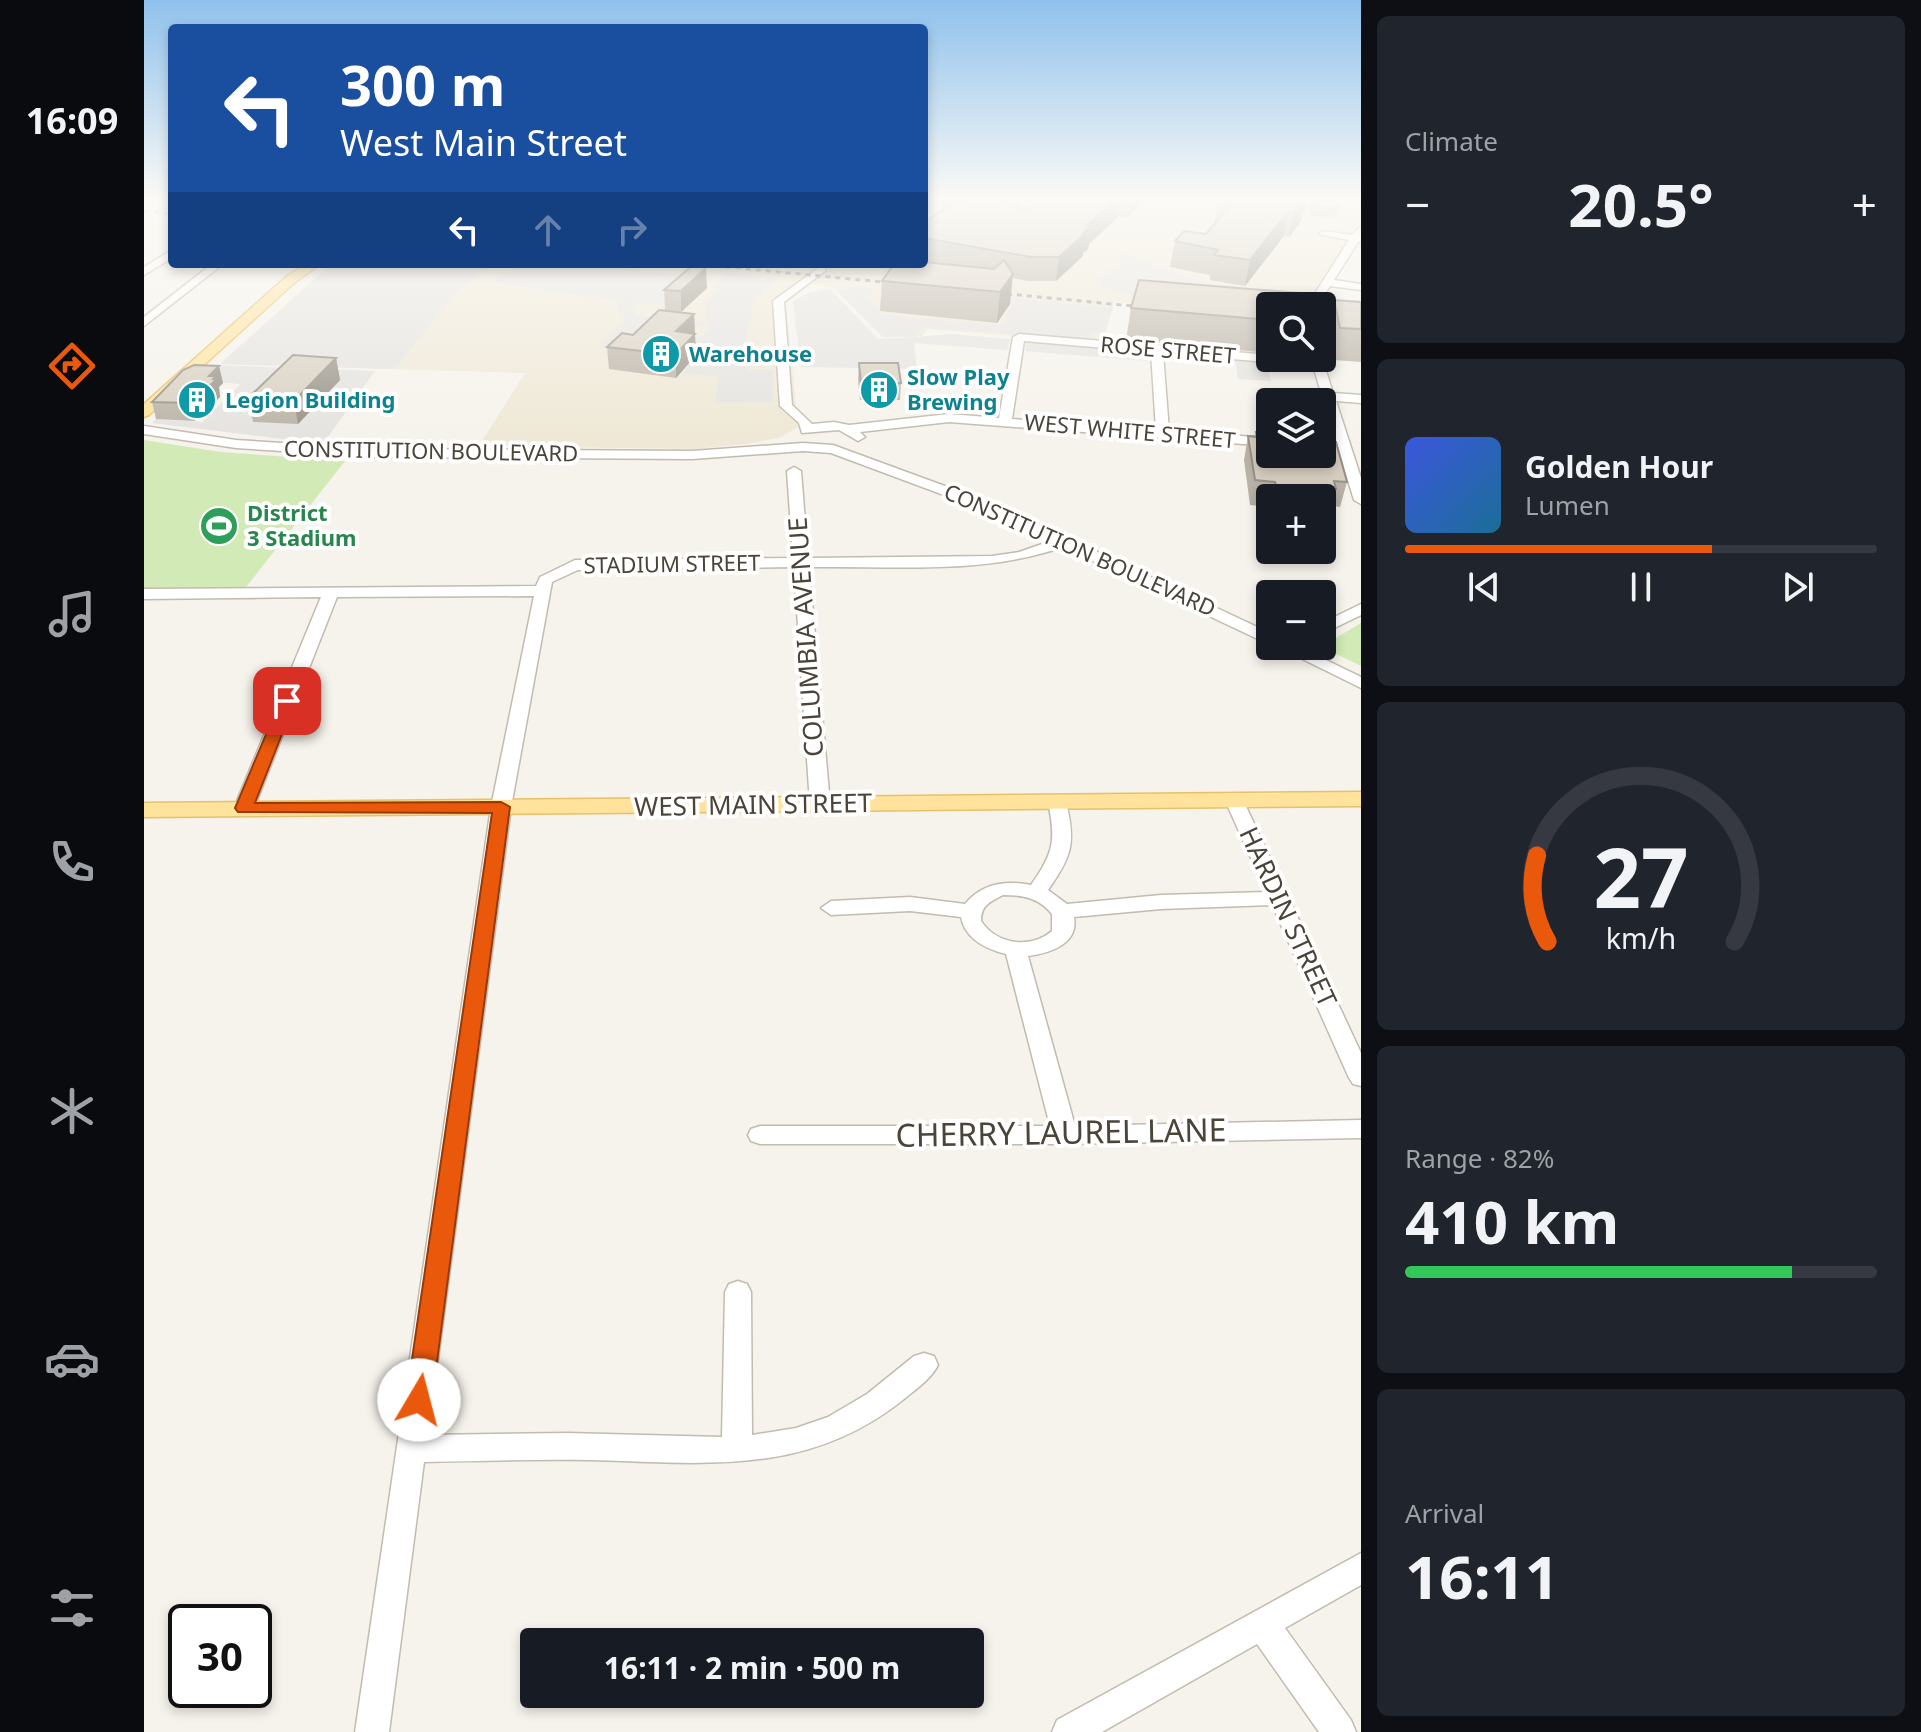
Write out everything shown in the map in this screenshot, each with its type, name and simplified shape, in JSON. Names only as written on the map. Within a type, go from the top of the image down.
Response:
[{"type":"main road","points":[[144,412],[290,280]]},
{"type":"main road","name":"WEST MAIN STREET","points":[[144,810],[1234,800],[1360,802]]},
{"type":"street","points":[[144,323],[198,280]]},
{"type":"street","points":[[806,280],[778,301],[786,406],[805,422],[803,441],[815,447]]},
{"type":"street","points":[[1320,292],[1326,282],[1361,287]]},
{"type":"street","name":"ROSE STREET","points":[[1005,421],[1019,337],[1256,356]]},
{"type":"street","points":[[1157,349],[1163,434]]},
{"type":"street","points":[[1336,397],[1361,399]]},
{"type":"street","points":[[788,402],[831,426]]},
{"type":"street","name":"WEST WHITE STREET","points":[[854,436],[895,422],[949,418],[1256,441]]},
{"type":"street","name":"CONSTITUTION BOULEVARD","points":[[719,454],[767,445],[831,426],[854,436],[860,451],[884,466]]},
{"type":"street","name":"CONSTITUTION BOULEVARD","points":[[144,430],[236,444],[359,452],[737,454],[815,447],[833,449],[997,510],[1256,632]]},
{"type":"street","name":"CONSTITUTION BOULEVARD","points":[[833,449],[854,436]]},
{"type":"street","points":[[1336,439],[1361,500]]},
{"type":"street","points":[[1338,448],[1361,450]]},
{"type":"street","points":[[737,454],[819,454],[884,466]]},
{"type":"street","name":"COLUMBIA AVENUE","points":[[794,471],[820,804]]},
{"type":"street","name":"STADIUM STREET","points":[[542,591],[545,580],[575,565],[992,561],[1022,556],[1066,541]]},
{"type":"street","points":[[144,594],[542,591],[501,807],[372,1732]]},
{"type":"street","points":[[244,808],[331,593]]},
{"type":"street","points":[[1336,622],[1361,609]]},
{"type":"street","points":[[1314,660],[1361,683]]},
{"type":"street","name":"HARDIN STREET","points":[[1234,800],[1361,1078]]},
{"type":"street","points":[[1036,893],[1064,850],[1065,835],[1057,802]]},
{"type":"street","points":[[1000,889],[1036,893],[1052,900],[1062,911],[1066,923],[1062,935],[1051,944],[1016,950],[982,937],[972,926],[970,911],[985,894],[1000,889]]},
{"type":"street","points":[[1062,911],[1161,902],[1279,898]]},
{"type":"street","points":[[831,908],[910,904],[970,911]]},
{"type":"street","points":[[1016,950],[1065,1135]]},
{"type":"street","name":"CHERRY LAUREL LANE","points":[[760,1135],[1065,1135],[1361,1129]]},
{"type":"street","points":[[737,1449],[738,1292]]},
{"type":"street","points":[[412,1449],[753,1449],[824,1433],[884,1399],[924,1365]]},
{"type":"street","points":[[1069,1732],[1361,1568]]},
{"type":"street","points":[[1262,1623],[1339,1732]]},
{"type":"shaded area","points":[[313,280],[1329,280],[1321,292],[1256,292],[1256,315],[1115,302],[1102,343],[927,329],[922,336],[883,337],[834,288],[811,284],[786,303],[798,427],[781,437],[747,444],[693,449],[479,446],[525,373],[220,364]]},
{"type":"shaded area","points":[[314,280],[472,280],[459,290],[394,369],[220,364]]},
{"type":"shaded area","points":[[495,280],[695,280],[667,304],[642,302],[635,303],[631,309],[637,316],[705,322],[706,302],[717,290],[712,288],[720,280],[776,280],[753,300],[751,321],[747,326],[745,359],[750,370],[773,370],[773,402],[715,403],[719,376],[682,374],[697,355],[681,352],[697,337],[703,336],[709,327],[667,324],[614,349],[598,347],[625,320],[617,308],[617,300],[491,283]]},
{"type":"shaded area","points":[[1099,280],[1198,280],[1207,285],[1246,289],[1141,295],[1113,291],[1095,284]]},
{"type":"shaded area","points":[[858,286],[875,288],[869,298],[883,315],[1002,325],[1016,298],[1112,308],[1104,334],[1091,333],[1088,340],[923,327],[916,337],[951,334],[1010,339],[1007,350],[914,343],[917,369],[801,367],[793,302],[807,293],[830,289],[878,339],[914,337],[883,337],[837,291]]},
{"type":"shaded area","points":[[1027,341],[1150,351],[1148,361],[1025,351]]},
{"type":"shaded area","points":[[1235,358],[1256,359],[1256,372],[1269,372],[1271,381],[1238,379]]},
{"type":"shaded area","points":[[217,365],[375,371],[323,444],[152,423],[156,419],[202,422],[241,384],[198,381]]},
{"type":"green space","name":"District 3 Stadium","points":[[144,440],[221,452],[345,461],[243,591],[144,591]]},
{"type":"green space","points":[[1361,623],[1361,666],[1336,654],[1336,638]]},
{"type":"building","points":[[676,280],[693,280],[681,291],[664,290]]},
{"type":"building","points":[[883,280],[1009,280],[1000,292]]},
{"type":"building","points":[[1139,280],[1288,292],[1256,292],[1256,319],[1131,308]]},
{"type":"building","points":[[1336,300],[1361,302],[1361,329],[1340,328]]},
{"type":"building","points":[[659,310],[694,314],[676,331],[695,334],[675,355],[607,347],[622,333],[633,335]]},
{"type":"building","points":[[293,355],[336,358],[294,401],[248,398]]},
{"type":"building","points":[[859,363],[898,363],[901,383],[861,383]]},
{"type":"building","points":[[194,365],[219,366],[209,376],[216,376],[213,379],[216,380],[190,403],[152,402],[183,370]]},
{"type":"building","points":[[1248,436],[1256,437],[1256,468],[1336,468],[1336,442],[1347,482],[1276,484],[1255,480]]},
{"type":"railway","points":[[860,280],[903,284]]},
{"type":"railway","points":[[987,292],[1154,308]]},
{"type":"railway","points":[[1336,325],[1361,328]]},
{"type":"place","name":"Warehouse","points":[[661,354]]},
{"type":"place","name":"Slow Play Brewing","points":[[879,390]]},
{"type":"place","name":"Legion Building","points":[[197,400]]},
{"type":"place","name":"District 3 Stadium","points":[[219,526]]},
{"type":"route","points":[[287,701],[244,808],[501,807],[419,1400]]}]
